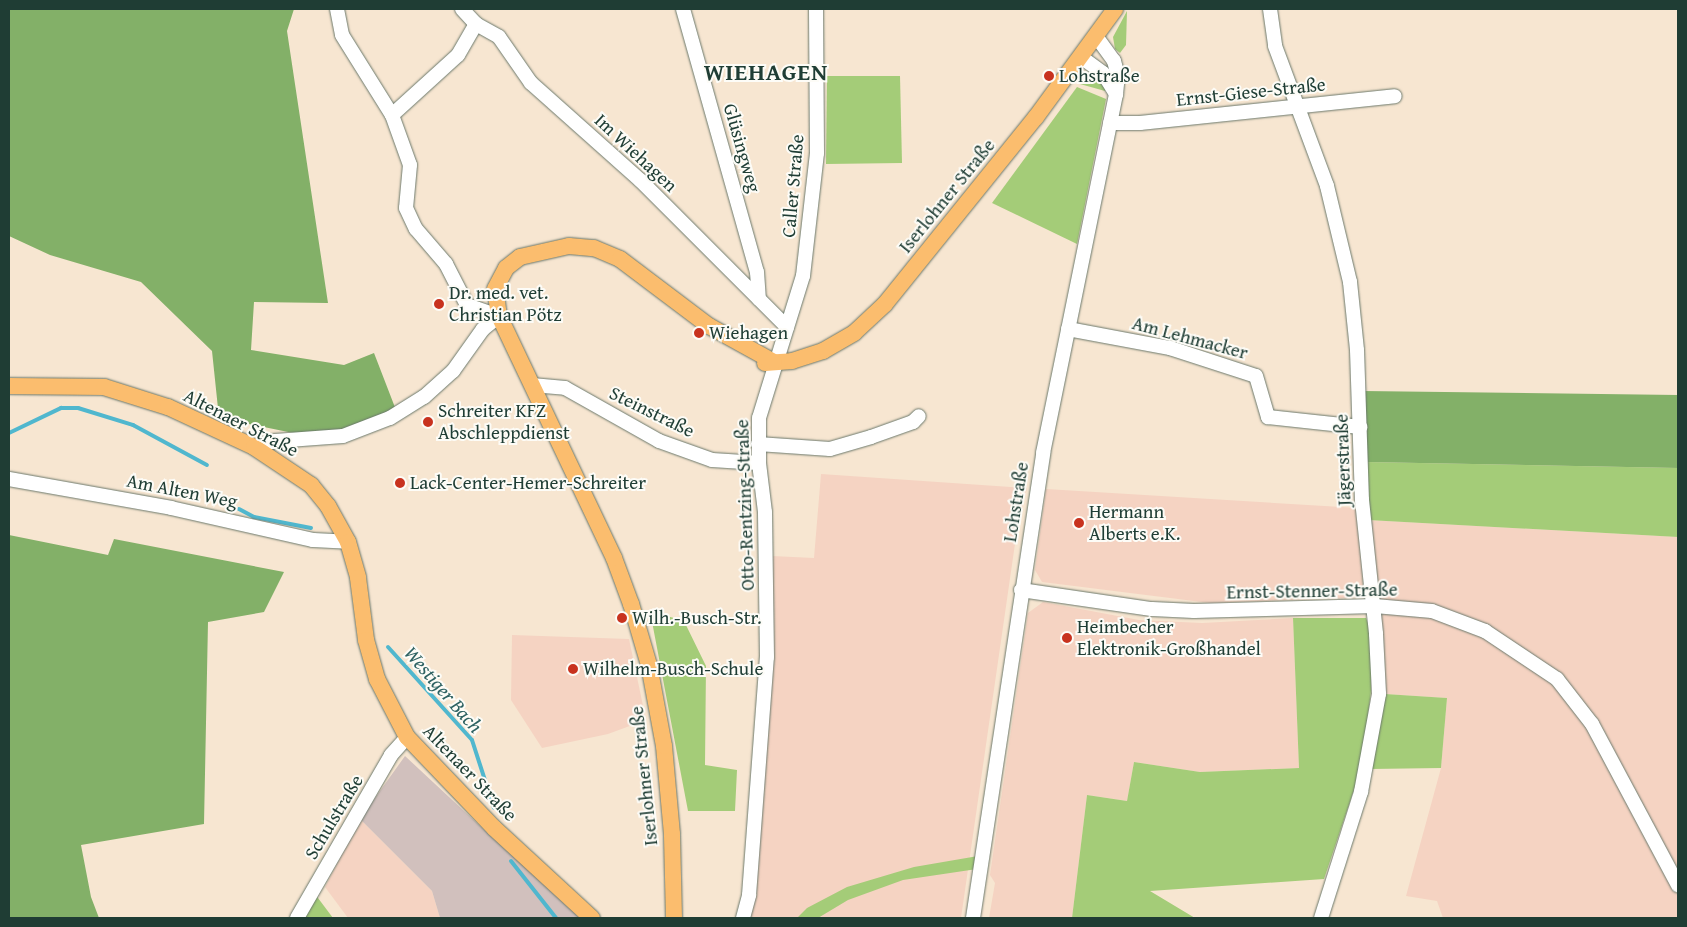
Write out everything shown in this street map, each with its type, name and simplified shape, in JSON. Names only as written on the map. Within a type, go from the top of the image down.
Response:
[{"type":"main road","name":"Iserlohner Straße","points":[[674,918],[668,780],[649,665],[631,604],[614,558],[499,316],[494,289],[506,268],[536,251],[569,246],[594,248],[620,259],[709,326],[774,362],[792,361],[823,351],[854,333],[875,314],[994,170],[1081,57],[1115,9]]},
{"type":"main road","name":"Altenaer Straße","points":[[9,386],[104,387],[168,407],[254,447],[280,462],[318,491],[348,542],[358,578],[366,640],[377,679],[407,738],[494,828],[592,918]]},
{"type":"street","points":[[337,9],[342,35],[392,115],[410,165],[406,208],[416,229],[446,264],[467,305],[499,316]]},
{"type":"street","name":"Im Wiehagen","points":[[462,9],[476,24],[500,37],[531,83],[640,180],[787,327]]},
{"type":"street","name":"Glüsingweg","points":[[683,9],[757,272],[759,299]]},
{"type":"street","name":"Caller Straße","points":[[774,362],[803,276],[816,153],[816,9]]},
{"type":"street","name":"Jägerstraße","points":[[1270,9],[1275,46],[1299,105],[1327,186],[1350,282],[1360,427],[1362,500],[1375,606],[1379,694],[1361,792],[1318,917]]},
{"type":"street","points":[[392,115],[458,55],[476,24]]},
{"type":"street","name":"Lohstraße","points":[[973,918],[1043,453],[1116,94],[1118,76],[1114,61],[1096,36]]},
{"type":"street","points":[[1081,57],[1103,73],[1116,94]]},
{"type":"street","name":"Ernst-Giese-Straße","points":[[1110,123],[1140,123],[1395,96]]},
{"type":"street","points":[[254,447],[275,442],[343,436],[390,418],[424,398],[453,370],[483,329],[499,316]]},
{"type":"street","name":"Am Lehmacker","points":[[1068,329],[1170,348],[1256,376],[1268,417],[1360,427]]},
{"type":"street","name":"Otto-Rentzing-Straße","points":[[743,918],[749,895],[767,656],[765,512],[759,463],[759,418],[774,362]]},
{"type":"street","name":"Steinstraße","points":[[532,385],[564,388],[659,441],[712,460],[759,463]]},
{"type":"street","points":[[758,444],[830,449],[913,422],[919,416]]},
{"type":"street","name":"Am Alten Weg","points":[[9,479],[197,513],[313,540],[348,542]]},
{"type":"street","name":"Ernst-Stenner-Straße","points":[[1021,590],[1152,609],[1194,611],[1375,606],[1432,611],[1485,632],[1557,679],[1592,724],[1678,885]]},
{"type":"street","name":"Schulstraße","points":[[297,918],[391,755],[407,738]]},
{"type":"shaded area","points":[[821,474],[1027,488],[1017,530],[961,918],[750,918],[756,894],[772,556],[814,558]]},
{"type":"shaded area","points":[[1046,489],[1358,508],[1363,586],[1351,598],[1210,603],[1042,582],[1035,570]]},
{"type":"shaded area","points":[[1368,520],[1678,537],[1678,918],[1443,918],[1437,901],[1406,896],[1441,768],[1447,698],[1385,694]]},
{"type":"shaded area","points":[[1043,602],[1139,620],[1202,623],[1293,618],[1299,768],[1200,772],[1134,762],[1127,801],[1087,795],[1072,918],[989,918],[995,883],[990,875],[1028,613]]},
{"type":"shaded area","name":"Wilhelm-Busch-Schule","points":[[512,635],[629,639],[646,720],[608,734],[542,748],[511,700]]},
{"type":"shaded area","points":[[405,756],[583,918],[440,918],[432,891],[360,819]]},
{"type":"shaded area","points":[[360,819],[432,891],[440,918],[348,918],[325,887]]},
{"type":"green space","points":[[9,9],[294,9],[287,31],[328,303],[254,302],[251,350],[344,365],[374,353],[396,410],[341,431],[298,434],[219,418],[212,351],[141,282],[50,255],[9,236]]},
{"type":"green space","points":[[1127,11],[1126,45],[1120,53],[1115,49],[1113,37]]},
{"type":"green space","points":[[827,76],[900,76],[902,163],[826,164]]},
{"type":"green space","points":[[1096,77],[1106,88],[1105,91],[1080,84],[1084,78]]},
{"type":"green space","points":[[1077,87],[1106,99],[1077,244],[992,203]]},
{"type":"green space","points":[[1363,391],[1678,395],[1678,468],[1366,462]]},
{"type":"green space","points":[[1366,462],[1678,468],[1678,537],[1368,520]]},
{"type":"green space","points":[[9,535],[108,555],[114,539],[284,572],[264,612],[208,622],[204,824],[81,845],[91,897],[99,918],[9,918]]},
{"type":"green space","points":[[650,611],[684,621],[706,666],[705,765],[737,770],[735,811],[688,811]]},
{"type":"green space","points":[[1293,618],[1366,618],[1371,630],[1371,691],[1362,766],[1324,879],[1150,891],[1195,918],[1072,918],[1087,795],[1127,801],[1134,762],[1200,772],[1299,768]]},
{"type":"green space","points":[[1385,694],[1447,698],[1441,768],[1371,769]]},
{"type":"green space","points":[[978,856],[977,869],[903,880],[848,900],[818,918],[797,918],[807,908],[847,887],[914,867]]},
{"type":"green space","points":[[315,894],[333,918],[301,918]]},
{"type":"waterway","name":"Westiger Bach","points":[[9,433],[61,408],[78,408],[133,425],[207,465]]},
{"type":"waterway","name":"Westiger Bach","points":[[239,509],[254,517],[311,528]]},
{"type":"waterway","name":"Westiger Bach","points":[[388,647],[472,740],[494,808]]},
{"type":"waterway","name":"Westiger Bach","points":[[511,861],[556,918]]},
{"type":"place","name":"Lohstraße","points":[[1049,76]]},
{"type":"place","name":"Dr. med. vet. Christian Pötz","points":[[439,304]]},
{"type":"place","name":"Wiehagen","points":[[699,333]]},
{"type":"place","name":"Schreiter KFZ Abschleppdienst","points":[[428,422]]},
{"type":"place","name":"Lack-Center-Hemer-Schreiter","points":[[400,483]]},
{"type":"place","name":"Hermann Alberts e.K.","points":[[1079,523]]},
{"type":"place","name":"Wilh.-Busch-Str.","points":[[622,618]]},
{"type":"place","name":"Heimbecher Elektronik-Großhandel","points":[[1067,638]]},
{"type":"place","name":"Wilhelm-Busch-Schule","points":[[573,669]]},
{"type":"district","name":"WIEHAGEN","points":[[766,72]]}]
